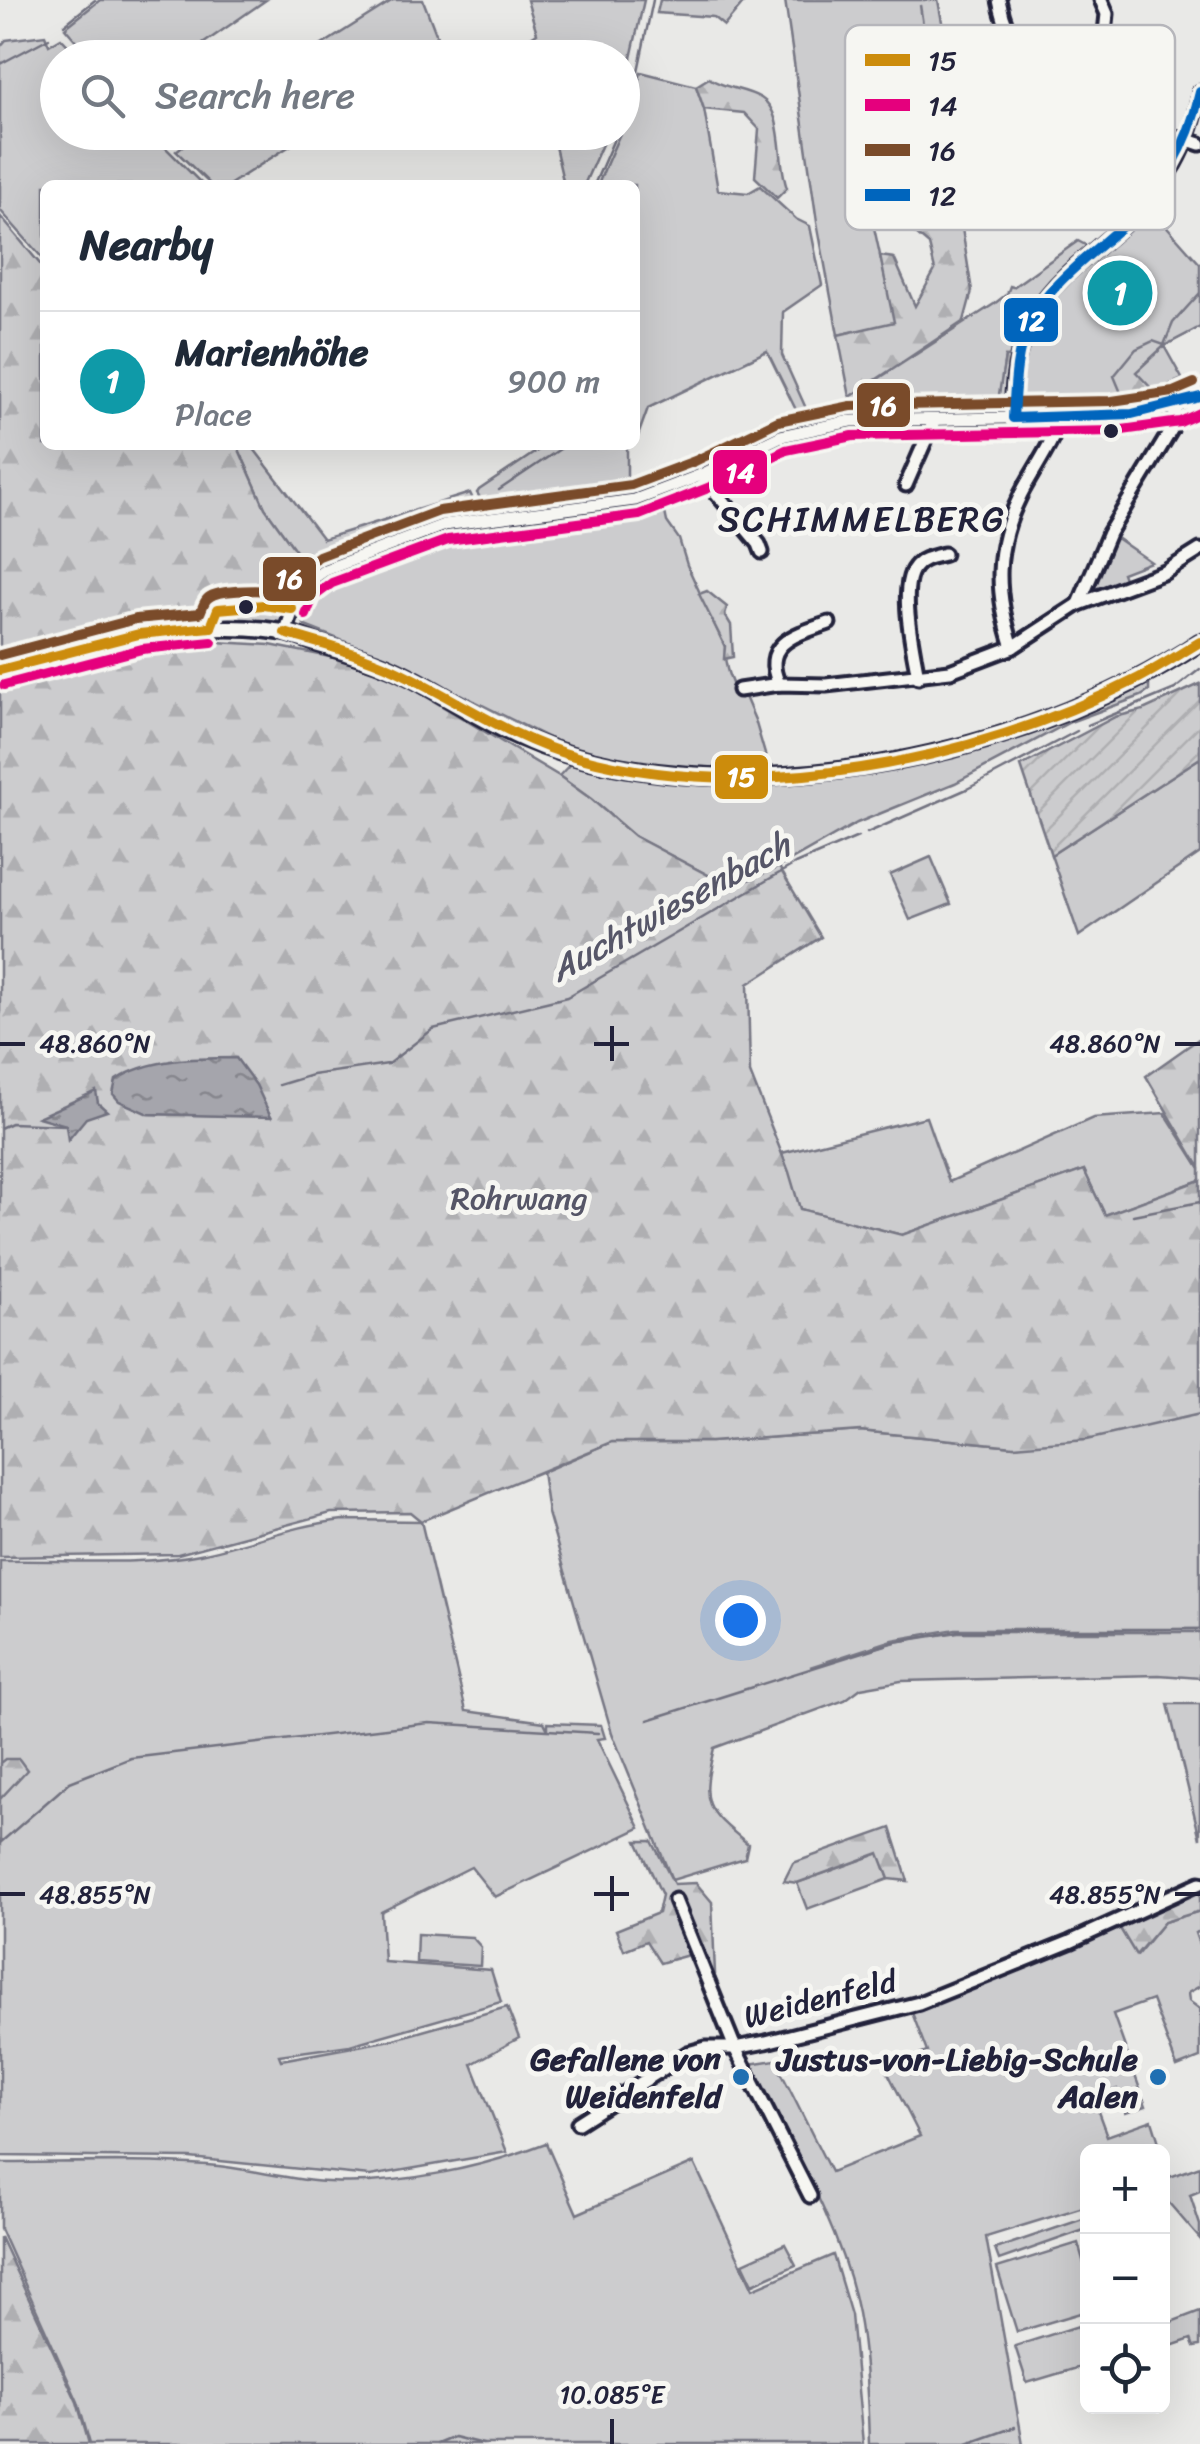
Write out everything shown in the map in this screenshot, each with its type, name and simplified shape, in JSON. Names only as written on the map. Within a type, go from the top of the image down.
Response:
[{"type":"street","points":[[999,0],[1006,25]]},
{"type":"street","points":[[1102,0],[1106,25]]},
{"type":"street","points":[[1175,164],[1194,141],[1200,92]]},
{"type":"street","points":[[1014,418],[1012,388],[1029,322],[1046,294],[1114,230]]},
{"type":"street","points":[[286,632],[300,587],[324,570],[444,525],[635,500],[702,475],[781,436],[852,421],[1113,416],[1176,407],[1200,397]]},
{"type":"street","points":[[1079,604],[1109,532],[1171,430],[1176,407]]},
{"type":"street","points":[[1013,647],[1001,608],[999,582],[1006,531],[1019,497],[1061,418]]},
{"type":"street","points":[[906,485],[934,421]]},
{"type":"street","points":[[702,475],[760,544],[762,552]]},
{"type":"street","points":[[739,690],[779,684],[826,685],[918,677],[950,671],[1013,647],[1079,604],[1165,572],[1200,550]]},
{"type":"street","points":[[918,677],[908,614],[909,582],[915,566],[944,554]]},
{"type":"street","points":[[779,684],[772,668],[776,652],[785,642],[828,622]]},
{"type":"street","points":[[0,670],[139,634],[211,627],[286,632],[391,668],[518,736],[578,758],[687,776],[750,778],[873,765],[960,747],[1095,697],[1200,642]]},
{"type":"street","name":"Weidenfeld","points":[[578,2122],[688,2053],[706,2048],[734,2048],[918,2003],[1070,1942],[1200,1883]]},
{"type":"street","name":"Weidenfeld","points":[[676,1900],[734,2048],[810,2196]]},
{"type":"green space","points":[[100,0],[266,0],[208,40],[75,40],[65,28]]},
{"type":"green space","points":[[393,0],[423,0],[438,40],[330,40]]},
{"type":"green space","points":[[527,0],[644,0],[635,40],[526,40],[537,33]]},
{"type":"green space","points":[[660,0],[746,0],[724,26],[713,17],[657,13]]},
{"type":"green space","points":[[785,0],[938,0],[943,25],[923,25],[920,5],[923,25],[845,25],[845,230],[875,230],[895,323],[838,335],[817,222]]},
{"type":"green space","points":[[45,35],[47,40],[40,40],[40,150],[168,150],[198,180],[40,180],[40,255],[0,210],[0,47],[6,40]]},
{"type":"green space","points":[[641,72],[696,86],[704,109],[718,190],[748,193],[760,186],[796,219],[810,226],[822,285],[783,312],[782,355],[809,415],[805,420],[682,476],[640,490],[636,482],[654,482],[700,464],[798,414],[767,351],[648,408],[640,430],[640,180],[600,180],[613,150],[640,150]]},
{"type":"green space","points":[[709,78],[755,95],[769,105],[777,126],[787,188],[777,198],[755,177],[759,129],[744,113],[704,109],[696,86]]},
{"type":"green space","points":[[284,150],[237,180],[206,180],[176,151]]},
{"type":"green space","points":[[556,150],[599,150],[586,180],[563,180]]},
{"type":"green space","points":[[0,216],[40,264],[40,450],[239,450],[265,508],[310,571],[297,585],[288,609],[264,605],[218,609],[0,660]]},
{"type":"green space","points":[[911,230],[962,230],[972,291],[964,321],[850,397],[838,335],[894,322],[880,256],[894,258],[915,306],[935,270],[929,245]]},
{"type":"green space","points":[[1117,230],[1170,230],[1200,264],[1200,327],[1164,346],[1193,398],[1113,414],[1015,416],[1020,358],[1048,295]]},
{"type":"green space","points":[[1078,241],[1091,248],[1070,266],[1016,357],[1005,357],[998,407],[887,410],[886,419],[853,418],[850,397],[994,304],[1007,294],[1010,286]]},
{"type":"green space","points":[[1200,293],[1200,327],[1164,346],[1136,372],[1154,391],[1182,379],[1193,398],[1129,412],[1114,376],[1136,349],[1153,341],[1164,345],[1173,323]]},
{"type":"green space","points":[[1005,357],[1016,357],[1011,416],[886,419],[886,410],[997,407]]},
{"type":"green space","points":[[239,450],[255,450],[323,539],[470,493],[478,510],[410,527],[310,571],[265,508]]},
{"type":"green space","points":[[539,450],[627,450],[627,486],[485,505],[479,490]]},
{"type":"green space","points":[[662,498],[667,522],[679,539],[725,647],[735,690],[743,692],[755,720],[769,768],[670,767],[598,756],[551,739],[389,659],[305,626],[301,619],[301,602],[317,582],[448,531],[641,508]]},
{"type":"green space","points":[[1109,533],[1151,562],[1122,573],[1127,587],[1079,604]]},
{"type":"green space","points":[[707,591],[727,607],[733,657],[724,659],[725,646],[699,594]]},
{"type":"green space","points":[[264,605],[288,609],[282,629],[212,624],[218,609]]},
{"type":"green space","name":"Rohrwang","points":[[179,640],[270,645],[375,666],[559,776],[634,836],[731,887],[779,867],[821,937],[748,984],[750,1073],[800,1209],[902,1235],[1084,1170],[1105,1215],[1200,1180],[1200,1414],[1086,1440],[1014,1446],[860,1431],[710,1442],[612,1442],[421,1521],[410,1512],[331,1513],[178,1554],[0,1557],[0,682],[83,659]],"holes":[[[236,1058],[271,1116],[148,1114],[170,1061]]]},
{"type":"green space","points":[[1143,679],[1149,682],[1149,691],[1141,696],[1070,722],[955,783],[857,823],[779,867],[731,887],[634,836],[559,776],[572,762],[679,782],[755,782],[864,772],[957,754]]},
{"type":"green space","points":[[1200,684],[1200,758],[1051,855],[1021,766],[1115,717],[1143,710]]},
{"type":"green space","points":[[1200,758],[1200,853],[1079,936],[1051,855]]},
{"type":"green space","points":[[931,857],[951,904],[910,920],[890,875]]},
{"type":"green space","points":[[1200,1038],[1200,1168],[1146,1076]]},
{"type":"green space","points":[[1165,1113],[1200,1168],[1200,1180],[1105,1215],[1084,1170],[902,1235],[800,1209],[782,1153],[926,1117],[949,1182],[1093,1118]]},
{"type":"green space","points":[[1200,1414],[1200,1629],[956,1629],[893,1640],[810,1667],[895,1642],[958,1632],[1200,1632],[1200,1678],[1159,1675],[901,1681],[861,1688],[845,1700],[714,1748],[707,1793],[710,1804],[722,1822],[748,1844],[745,1858],[672,1880],[612,1733],[548,1513],[542,1472],[612,1442],[710,1442],[860,1431],[1014,1446]]},
{"type":"green space","points":[[343,1520],[421,1521],[466,1711],[544,1722],[548,1730],[548,1723],[601,1725],[605,1738],[597,1739],[640,1828],[495,1897],[471,1867],[381,1912],[384,1962],[491,1970],[501,2002],[350,2045],[279,2055],[281,2060],[391,2040],[507,2007],[519,2038],[472,2064],[507,2152],[370,2176],[190,2158],[0,2156],[0,1561],[176,1558]]},
{"type":"green space","points":[[1168,1704],[1200,1704],[1200,1839]]},
{"type":"green space","points":[[19,1759],[27,1770],[0,1799],[0,1763]]},
{"type":"green space","points":[[891,1828],[908,1881],[889,1879],[879,1853],[797,1883],[784,1881],[793,1863]]},
{"type":"green space","points":[[637,1841],[652,1841],[674,1884],[696,1883],[712,1902],[715,1974],[707,1978],[692,1954],[660,1963],[646,1941],[624,1950],[616,1930],[658,1913],[662,1895]]},
{"type":"green space","points":[[880,1853],[889,1879],[807,1909],[797,1883]]},
{"type":"green space","points":[[1200,1889],[1200,1911],[1164,1922],[1136,1955],[1118,1925],[1182,1892]]},
{"type":"green space","points":[[1200,1911],[1200,1931],[1195,1933],[1200,1947],[1200,1986],[1188,1993],[1189,2001],[1200,2009],[1200,2058],[1177,2067],[1152,2000],[1113,2014],[1146,2106],[1126,2113],[1117,2089],[1093,2098],[1107,2136],[1152,2120],[1160,2144],[1080,2144],[1080,2208],[986,2237],[1023,2444],[869,2444],[863,2345],[850,2280],[827,2216],[749,2064],[775,2060],[831,2172],[920,2136],[886,2069],[927,2052],[911,2010],[1007,1974],[1118,1925],[1137,1955],[1164,1922]]},
{"type":"green space","points":[[417,1934],[472,1937],[481,1947],[480,1966],[416,1962]]},
{"type":"green space","points":[[546,2143],[577,2214],[694,2163],[753,2289],[833,2255],[851,2315],[863,2444],[90,2444],[78,2402],[0,2229],[0,2163],[181,2163],[313,2181],[355,2182],[439,2173]]},
{"type":"green space","points":[[1200,2166],[1200,2191],[1190,2195],[1200,2225],[1200,2239],[1170,2204],[1170,2177]]},
{"type":"green space","points":[[1080,2220],[1080,2231],[999,2260],[995,2249]]},
{"type":"green space","points":[[0,2237],[77,2402],[89,2444],[0,2444]]},
{"type":"green space","points":[[1078,2243],[1080,2313],[1017,2332],[997,2268]]},
{"type":"green space","points":[[785,2244],[796,2265],[753,2284],[743,2263]]},
{"type":"green space","points":[[1200,2311],[1200,2346],[1194,2347],[1191,2339],[1170,2346],[1170,2322]]},
{"type":"green space","points":[[1078,2326],[1080,2367],[1027,2383],[1015,2346]]},
{"type":"water","points":[[236,1058],[256,1085],[271,1117],[148,1114],[119,1101],[113,1094],[116,1080],[143,1067],[190,1059]]},
{"type":"water","points":[[96,1091],[98,1103],[107,1111],[86,1118],[68,1140],[66,1125],[38,1117]]},
{"type":"waterway","points":[[64,25],[95,0]]},
{"type":"waterway","points":[[640,62],[653,0]]},
{"type":"waterway","points":[[45,40],[49,38]]},
{"type":"waterway","points":[[0,64],[40,43]]},
{"type":"waterway","points":[[596,180],[609,150]]},
{"type":"waterway","points":[[499,490],[559,450]]},
{"type":"waterway","name":"Auchtwiesenbach","points":[[1088,725],[1175,689],[1200,669]]},
{"type":"waterway","name":"Auchtwiesenbach","points":[[867,833],[967,789],[1077,731]]},
{"type":"waterway","name":"Auchtwiesenbach","points":[[279,1085],[312,1075],[388,1064],[433,1029],[567,997],[795,864],[858,837]]},
{"type":"waterway","name":"Auchtwiesenbach","points":[[0,1128],[11,1123],[66,1125]]},
{"type":"waterway","points":[[1133,1215],[1200,1202]]},
{"type":"waterway","points":[[648,1720],[895,1642],[958,1631],[1200,1629]]},
{"type":"waterway","points":[[0,1843],[70,1782],[131,1758],[429,1723],[598,1733]]},
{"type":"waterway","points":[[967,2444],[1015,2427]]},
{"type":"waterway","points":[[437,2444],[454,2437],[483,2444]]},
{"type":"transit line","name":"12","points":[[1175,158],[1200,92]]},
{"type":"transit line","name":"12","points":[[1118,230],[1057,285],[1035,313],[1020,350],[1013,418],[1132,414],[1200,397]]},
{"type":"transit line","name":"16","points":[[0,655],[136,619],[200,613],[208,598],[222,593],[283,592],[290,577],[319,556],[439,511],[631,485],[695,461],[778,421],[851,406],[1112,401],[1173,392],[1194,383]]},
{"type":"transit line","name":"14","points":[[306,615],[313,597],[332,583],[448,540],[639,515],[708,488],[786,450],[853,436],[1115,431],[1180,422],[1200,413]]},
{"type":"transit line","name":"15","points":[[211,627],[218,609],[264,605],[292,609]]},
{"type":"transit line","name":"15","points":[[0,670],[139,634],[211,627]]},
{"type":"transit line","name":"15","points":[[285,633],[393,669],[506,729],[553,749],[645,771],[716,777],[789,776],[862,768],[934,754],[1072,709],[1143,676],[1200,642]]},
{"type":"transit line","name":"14","points":[[4,685],[142,649],[212,642]]},
{"type":"place","name":"Marienhöhe","points":[[1120,293]]},
{"type":"place","name":"Gefallene von Weidenfeld","points":[[741,2077]]},
{"type":"place","name":"Justus-von-Liebig-Schule Aalen","points":[[1158,2077]]},
{"type":"district","name":"SCHIMMELBERG","points":[[862,519]]}]
